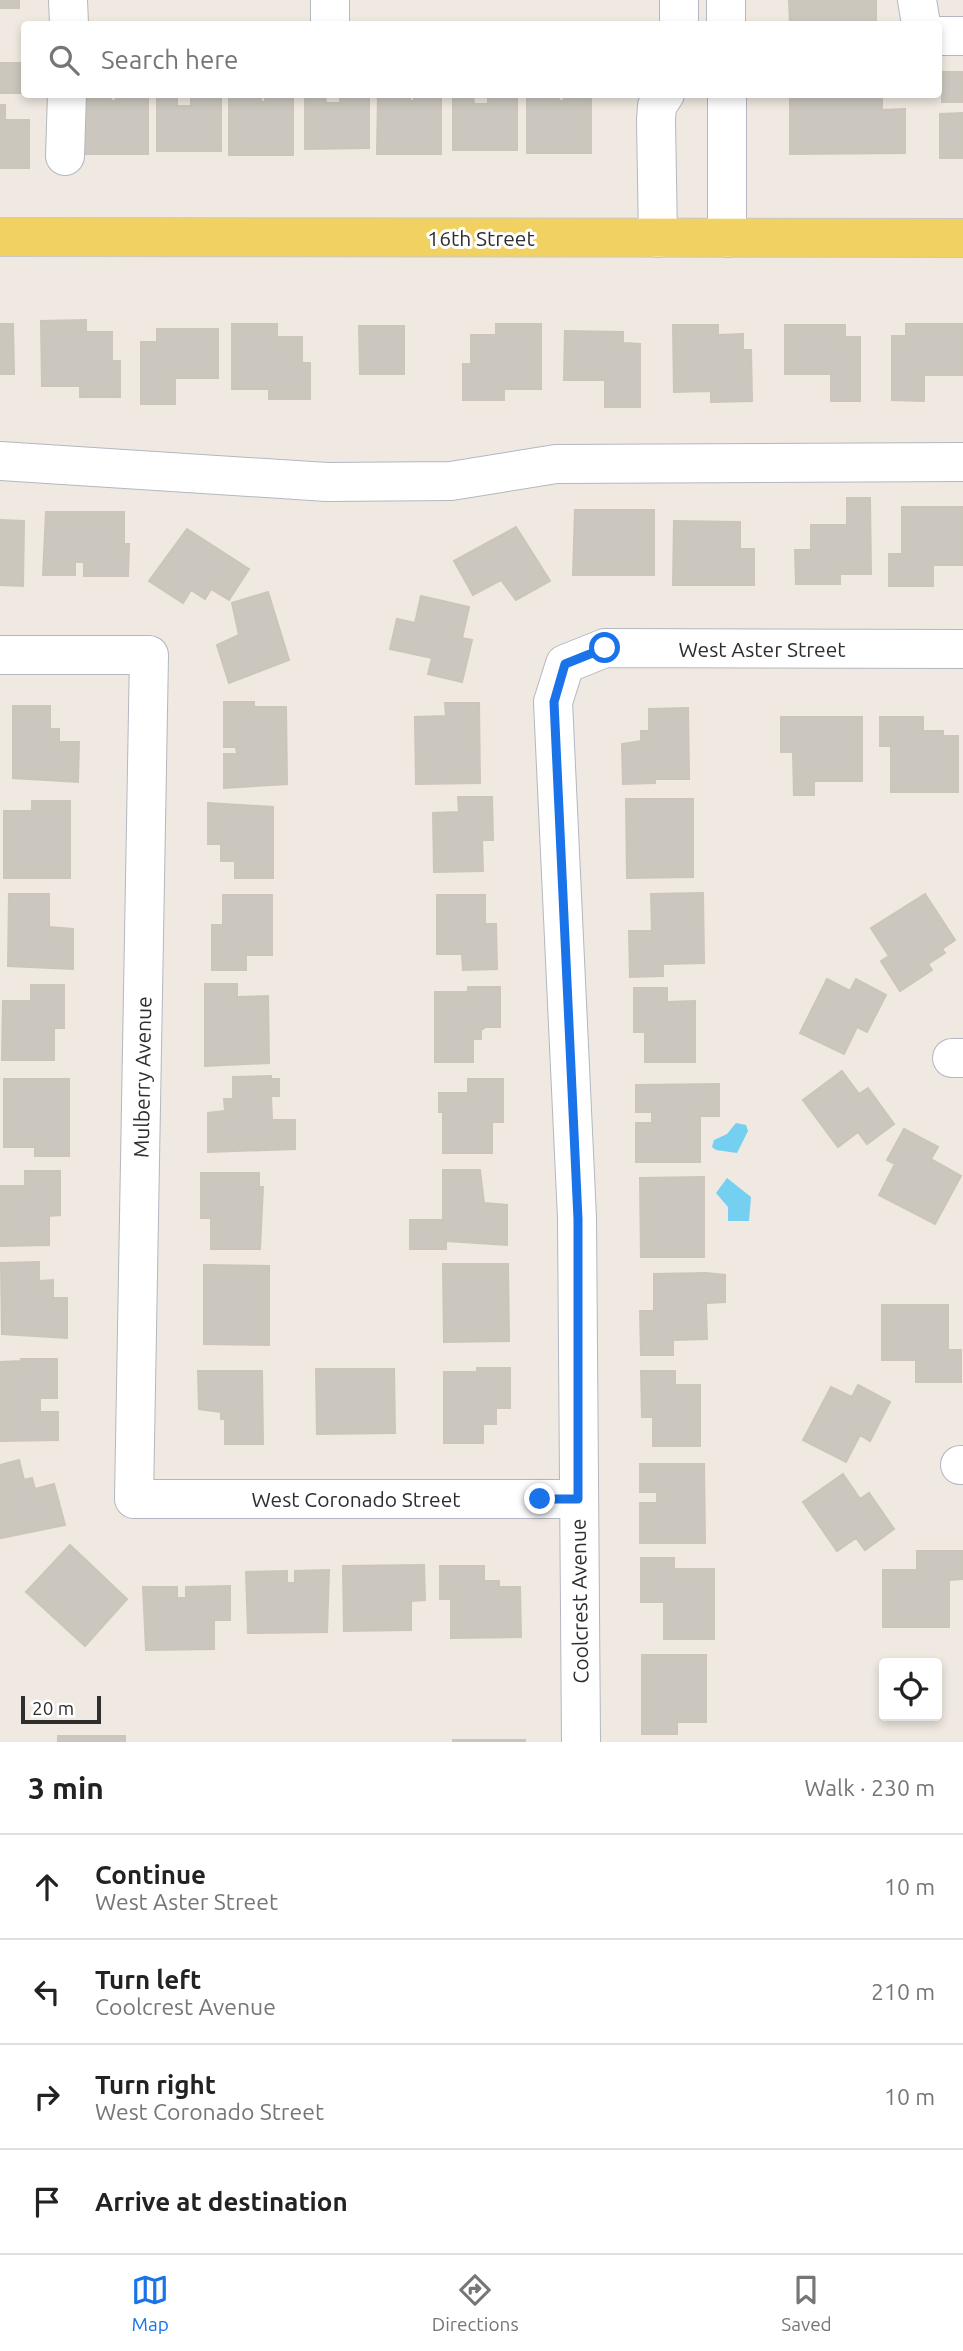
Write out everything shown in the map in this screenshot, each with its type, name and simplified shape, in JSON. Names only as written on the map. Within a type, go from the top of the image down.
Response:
[{"type":"main road","name":"16th Street","points":[[0,237],[963,238]]},
{"type":"street","points":[[68,0],[69,21]]},
{"type":"street","points":[[330,0],[330,21]]},
{"type":"street","points":[[679,0],[679,21]]},
{"type":"street","points":[[726,0],[726,21]]},
{"type":"street","points":[[917,0],[920,21]]},
{"type":"street","points":[[942,36],[963,36]]},
{"type":"street","points":[[65,156],[67,98]]},
{"type":"street","points":[[658,238],[656,120],[657,106],[662,98]]},
{"type":"street","points":[[727,98],[727,238]]},
{"type":"street","points":[[0,461],[327,482],[451,481],[556,464],[963,462]]},
{"type":"street","name":"West Aster Street","points":[[565,664],[605,648],[963,649]]},
{"type":"street","name":"Mulberry Avenue","points":[[0,655],[149,655],[134,1499]]},
{"type":"street","name":"Coolcrest Avenue","points":[[565,664],[554,702],[578,1219],[581,1742]]},
{"type":"street","name":"West Coronado Street","points":[[134,1499],[578,1499]]},
{"type":"water","points":[[736,1123],[746,1125],[748,1131],[737,1153],[712,1147],[714,1140],[727,1134]]},
{"type":"water","points":[[727,1178],[751,1197],[749,1221],[728,1221],[728,1207],[716,1193]]},
{"type":"building","points":[[0,0],[19,0],[19,8],[0,8]]},
{"type":"building","points":[[789,0],[876,0],[876,21],[790,21]]},
{"type":"building","points":[[0,63],[21,63],[21,93],[0,93]]},
{"type":"building","points":[[942,72],[963,72],[963,102],[942,102]]},
{"type":"building","points":[[84,98],[111,98],[111,101],[116,101],[116,98],[148,98],[148,154],[84,154]]},
{"type":"building","points":[[157,98],[177,98],[177,106],[191,106],[191,98],[221,98],[221,151],[157,151]]},
{"type":"building","points":[[229,98],[261,98],[261,102],[265,102],[265,98],[293,98],[293,155],[229,155]]},
{"type":"building","points":[[305,98],[325,98],[326,103],[340,103],[340,98],[369,98],[369,148],[305,149]]},
{"type":"building","points":[[378,98],[410,98],[410,101],[414,101],[414,98],[441,98],[441,154],[377,154]]},
{"type":"building","points":[[453,98],[473,98],[474,104],[488,104],[488,98],[517,98],[517,150],[453,150]]},
{"type":"building","points":[[527,98],[559,98],[559,101],[564,101],[564,98],[591,98],[591,153],[527,153]]},
{"type":"building","points":[[790,98],[882,98],[882,110],[905,109],[905,153],[790,154]]},
{"type":"building","points":[[0,105],[5,105],[5,120],[29,120],[29,168],[0,168]]},
{"type":"building","points":[[963,113],[963,158],[940,158],[940,114]]},
{"type":"building","points":[[86,320],[86,332],[112,332],[112,361],[120,361],[120,397],[80,397],[80,386],[42,386],[41,321]]},
{"type":"building","points":[[0,324],[13,324],[14,374],[0,374]]},
{"type":"building","points":[[232,324],[277,324],[277,337],[302,337],[302,363],[310,363],[310,399],[269,399],[269,389],[232,389]]},
{"type":"building","points":[[496,324],[541,324],[541,389],[504,389],[504,400],[463,400],[463,364],[471,364],[471,335],[496,335]]},
{"type":"building","points":[[906,324],[963,324],[963,375],[924,375],[924,401],[892,400],[892,336],[906,336]]},
{"type":"building","points":[[673,325],[718,325],[718,335],[743,334],[743,350],[751,350],[752,401],[711,402],[711,391],[674,392]]},
{"type":"building","points":[[785,325],[845,325],[845,337],[860,337],[860,401],[831,401],[831,374],[785,374]]},
{"type":"building","points":[[359,326],[404,326],[404,374],[360,374]]},
{"type":"building","points":[[157,329],[218,329],[218,378],[175,378],[175,404],[141,404],[141,342],[157,342]]},
{"type":"building","points":[[565,331],[623,332],[623,343],[640,344],[640,407],[605,407],[605,380],[564,380]]},
{"type":"building","points":[[847,498],[870,498],[871,574],[840,574],[840,584],[796,584],[795,550],[811,550],[811,525],[847,525]]},
{"type":"building","points":[[902,507],[963,507],[963,565],[933,565],[933,586],[889,586],[889,554],[902,554]]},
{"type":"building","points":[[575,510],[654,510],[654,575],[573,575]]},
{"type":"building","points":[[46,512],[124,512],[124,544],[129,544],[128,576],[84,576],[84,562],[75,562],[75,575],[43,575]]},
{"type":"building","points":[[0,520],[24,521],[23,586],[0,585]]},
{"type":"building","points":[[674,521],[740,522],[740,549],[754,549],[754,585],[673,585]]},
{"type":"building","points":[[516,527],[550,581],[516,600],[501,580],[473,595],[454,561]]},
{"type":"building","points":[[187,529],[249,569],[229,600],[211,589],[205,599],[191,590],[183,603],[149,581]]},
{"type":"building","points":[[268,592],[289,660],[229,683],[217,645],[239,635],[232,603]]},
{"type":"building","points":[[421,596],[469,607],[462,638],[472,640],[462,682],[428,674],[432,658],[390,649],[397,619],[415,623]]},
{"type":"building","points":[[224,702],[254,702],[254,707],[286,707],[287,784],[224,788],[224,754],[237,754],[236,747],[224,747]]},
{"type":"building","points":[[445,703],[479,703],[480,783],[416,784],[415,717],[446,716]]},
{"type":"building","points":[[13,706],[50,706],[50,729],[59,729],[59,742],[79,742],[78,782],[13,778]]},
{"type":"building","points":[[688,708],[689,779],[655,779],[655,783],[623,784],[622,744],[641,741],[641,731],[649,731],[649,709]]},
{"type":"building","points":[[781,717],[862,717],[862,781],[814,781],[814,795],[794,795],[793,752],[781,752]]},
{"type":"building","points":[[880,717],[923,717],[923,731],[943,731],[943,736],[958,736],[958,792],[891,792],[891,746],[880,746]]},
{"type":"building","points":[[458,797],[492,797],[493,840],[482,840],[483,871],[434,872],[433,813],[459,812]]},
{"type":"building","points":[[626,799],[693,799],[693,877],[627,878]]},
{"type":"building","points":[[32,801],[70,801],[70,878],[4,878],[4,811],[32,811]]},
{"type":"building","points":[[208,803],[273,807],[273,878],[235,878],[235,861],[221,861],[221,844],[208,844]]},
{"type":"building","points":[[703,893],[704,963],[663,964],[663,976],[630,977],[629,931],[652,931],[651,894]]},
{"type":"building","points":[[9,894],[49,894],[49,927],[73,929],[73,969],[8,966]]},
{"type":"building","points":[[925,894],[955,940],[942,949],[945,953],[928,964],[932,970],[900,991],[881,961],[889,956],[871,928]]},
{"type":"building","points":[[223,895],[272,895],[272,955],[246,955],[246,970],[212,970],[212,925],[223,925]]},
{"type":"building","points":[[437,895],[485,895],[485,924],[496,924],[497,969],[463,970],[462,954],[437,954]]},
{"type":"building","points":[[827,979],[850,991],[856,979],[886,995],[867,1032],[857,1027],[844,1054],[800,1033]]},
{"type":"building","points":[[205,984],[237,984],[237,997],[268,996],[269,1063],[205,1066]]},
{"type":"building","points":[[31,985],[64,985],[64,1028],[54,1028],[54,1060],[2,1060],[3,1001],[31,1001]]},
{"type":"building","points":[[468,987],[500,987],[500,1027],[486,1027],[481,1030],[481,1039],[473,1039],[473,1062],[435,1062],[435,992],[468,992]]},
{"type":"building","points":[[634,988],[667,988],[667,1002],[695,1001],[695,1062],[645,1062],[645,1032],[634,1032]]},
{"type":"building","points":[[842,1071],[859,1094],[868,1088],[894,1124],[867,1144],[858,1132],[838,1147],[803,1100]]},
{"type":"building","points":[[271,1076],[271,1079],[279,1079],[279,1096],[271,1096],[272,1120],[295,1120],[295,1149],[208,1152],[208,1113],[225,1111],[224,1099],[233,1099],[233,1077]]},
{"type":"building","points":[[4,1079],[69,1079],[69,1156],[35,1156],[35,1147],[4,1147]]},
{"type":"building","points":[[468,1079],[503,1079],[503,1122],[492,1122],[492,1153],[443,1153],[443,1112],[439,1112],[439,1093],[468,1093]]},
{"type":"building","points":[[719,1084],[719,1116],[700,1116],[700,1162],[636,1162],[636,1123],[652,1123],[652,1112],[636,1112],[636,1085]]},
{"type":"building","points":[[904,1129],[938,1147],[931,1159],[961,1176],[935,1224],[879,1195],[895,1164],[887,1160]]},
{"type":"building","points":[[443,1170],[480,1170],[484,1203],[507,1205],[507,1245],[446,1241],[446,1249],[410,1249],[410,1220],[443,1220]]},
{"type":"building","points":[[25,1171],[60,1171],[60,1215],[49,1216],[49,1245],[0,1246],[0,1186],[25,1186]]},
{"type":"building","points":[[201,1173],[259,1173],[259,1187],[263,1187],[260,1249],[211,1249],[211,1218],[201,1218]]},
{"type":"building","points":[[704,1177],[704,1257],[641,1257],[640,1178]]},
{"type":"building","points":[[39,1262],[39,1281],[53,1280],[53,1298],[67,1298],[67,1338],[2,1334],[1,1263]]},
{"type":"building","points":[[443,1264],[508,1264],[509,1341],[444,1342]]},
{"type":"building","points":[[204,1265],[269,1266],[269,1345],[204,1344]]},
{"type":"building","points":[[654,1274],[725,1275],[725,1302],[706,1303],[707,1339],[673,1340],[673,1355],[641,1355],[640,1311],[654,1311]]},
{"type":"building","points":[[882,1305],[948,1305],[948,1350],[961,1350],[961,1382],[916,1382],[916,1360],[882,1360]]},
{"type":"building","points":[[57,1359],[57,1398],[40,1398],[40,1412],[58,1412],[58,1440],[0,1441],[0,1362]]},
{"type":"building","points":[[477,1368],[510,1368],[510,1408],[496,1408],[496,1424],[483,1424],[483,1443],[444,1443],[444,1372],[477,1372]]},
{"type":"building","points":[[316,1369],[394,1369],[395,1433],[317,1434]]},
{"type":"building","points":[[198,1371],[262,1371],[263,1444],[225,1444],[225,1419],[221,1419],[221,1412],[199,1409]]},
{"type":"building","points":[[641,1371],[675,1371],[675,1385],[700,1385],[700,1446],[653,1446],[653,1417],[642,1417]]},
{"type":"building","points":[[858,1385],[890,1402],[870,1441],[860,1435],[846,1462],[803,1440],[831,1387],[852,1397]]},
{"type":"building","points":[[19,1460],[24,1480],[32,1478],[35,1489],[54,1484],[65,1525],[1,1538],[0,1465]]},
{"type":"building","points":[[640,1464],[704,1464],[705,1543],[640,1543],[640,1503],[657,1503],[657,1492],[640,1492]]},
{"type":"building","points":[[843,1474],[860,1499],[869,1493],[894,1529],[865,1550],[856,1538],[837,1551],[803,1502]]},
{"type":"building","points":[[70,1545],[127,1599],[85,1646],[26,1592]]},
{"type":"building","points":[[917,1551],[962,1551],[962,1579],[949,1580],[949,1627],[883,1627],[883,1570],[917,1570]]},
{"type":"building","points":[[641,1558],[674,1558],[674,1569],[714,1569],[714,1639],[664,1639],[664,1602],[641,1602]]},
{"type":"building","points":[[424,1565],[425,1600],[411,1601],[411,1630],[344,1631],[343,1566]]},
{"type":"building","points":[[440,1566],[484,1566],[484,1581],[499,1581],[499,1587],[520,1587],[521,1637],[451,1638],[451,1599],[440,1599]]},
{"type":"building","points":[[329,1570],[327,1632],[248,1633],[246,1572],[287,1571],[287,1583],[295,1583],[295,1571]]},
{"type":"building","points":[[230,1586],[230,1620],[214,1620],[214,1649],[146,1650],[143,1587],[177,1587],[177,1598],[186,1598],[186,1587]]},
{"type":"building","points":[[642,1655],[706,1655],[706,1722],[677,1722],[677,1734],[642,1734]]},
{"type":"building","points":[[58,1736],[125,1736],[125,1742],[58,1742]]},
{"type":"building","points":[[525,1740],[525,1742],[453,1742]]},
{"type":"route","points":[[540,1499],[578,1499],[578,1219],[554,702],[565,664],[605,648]]}]
